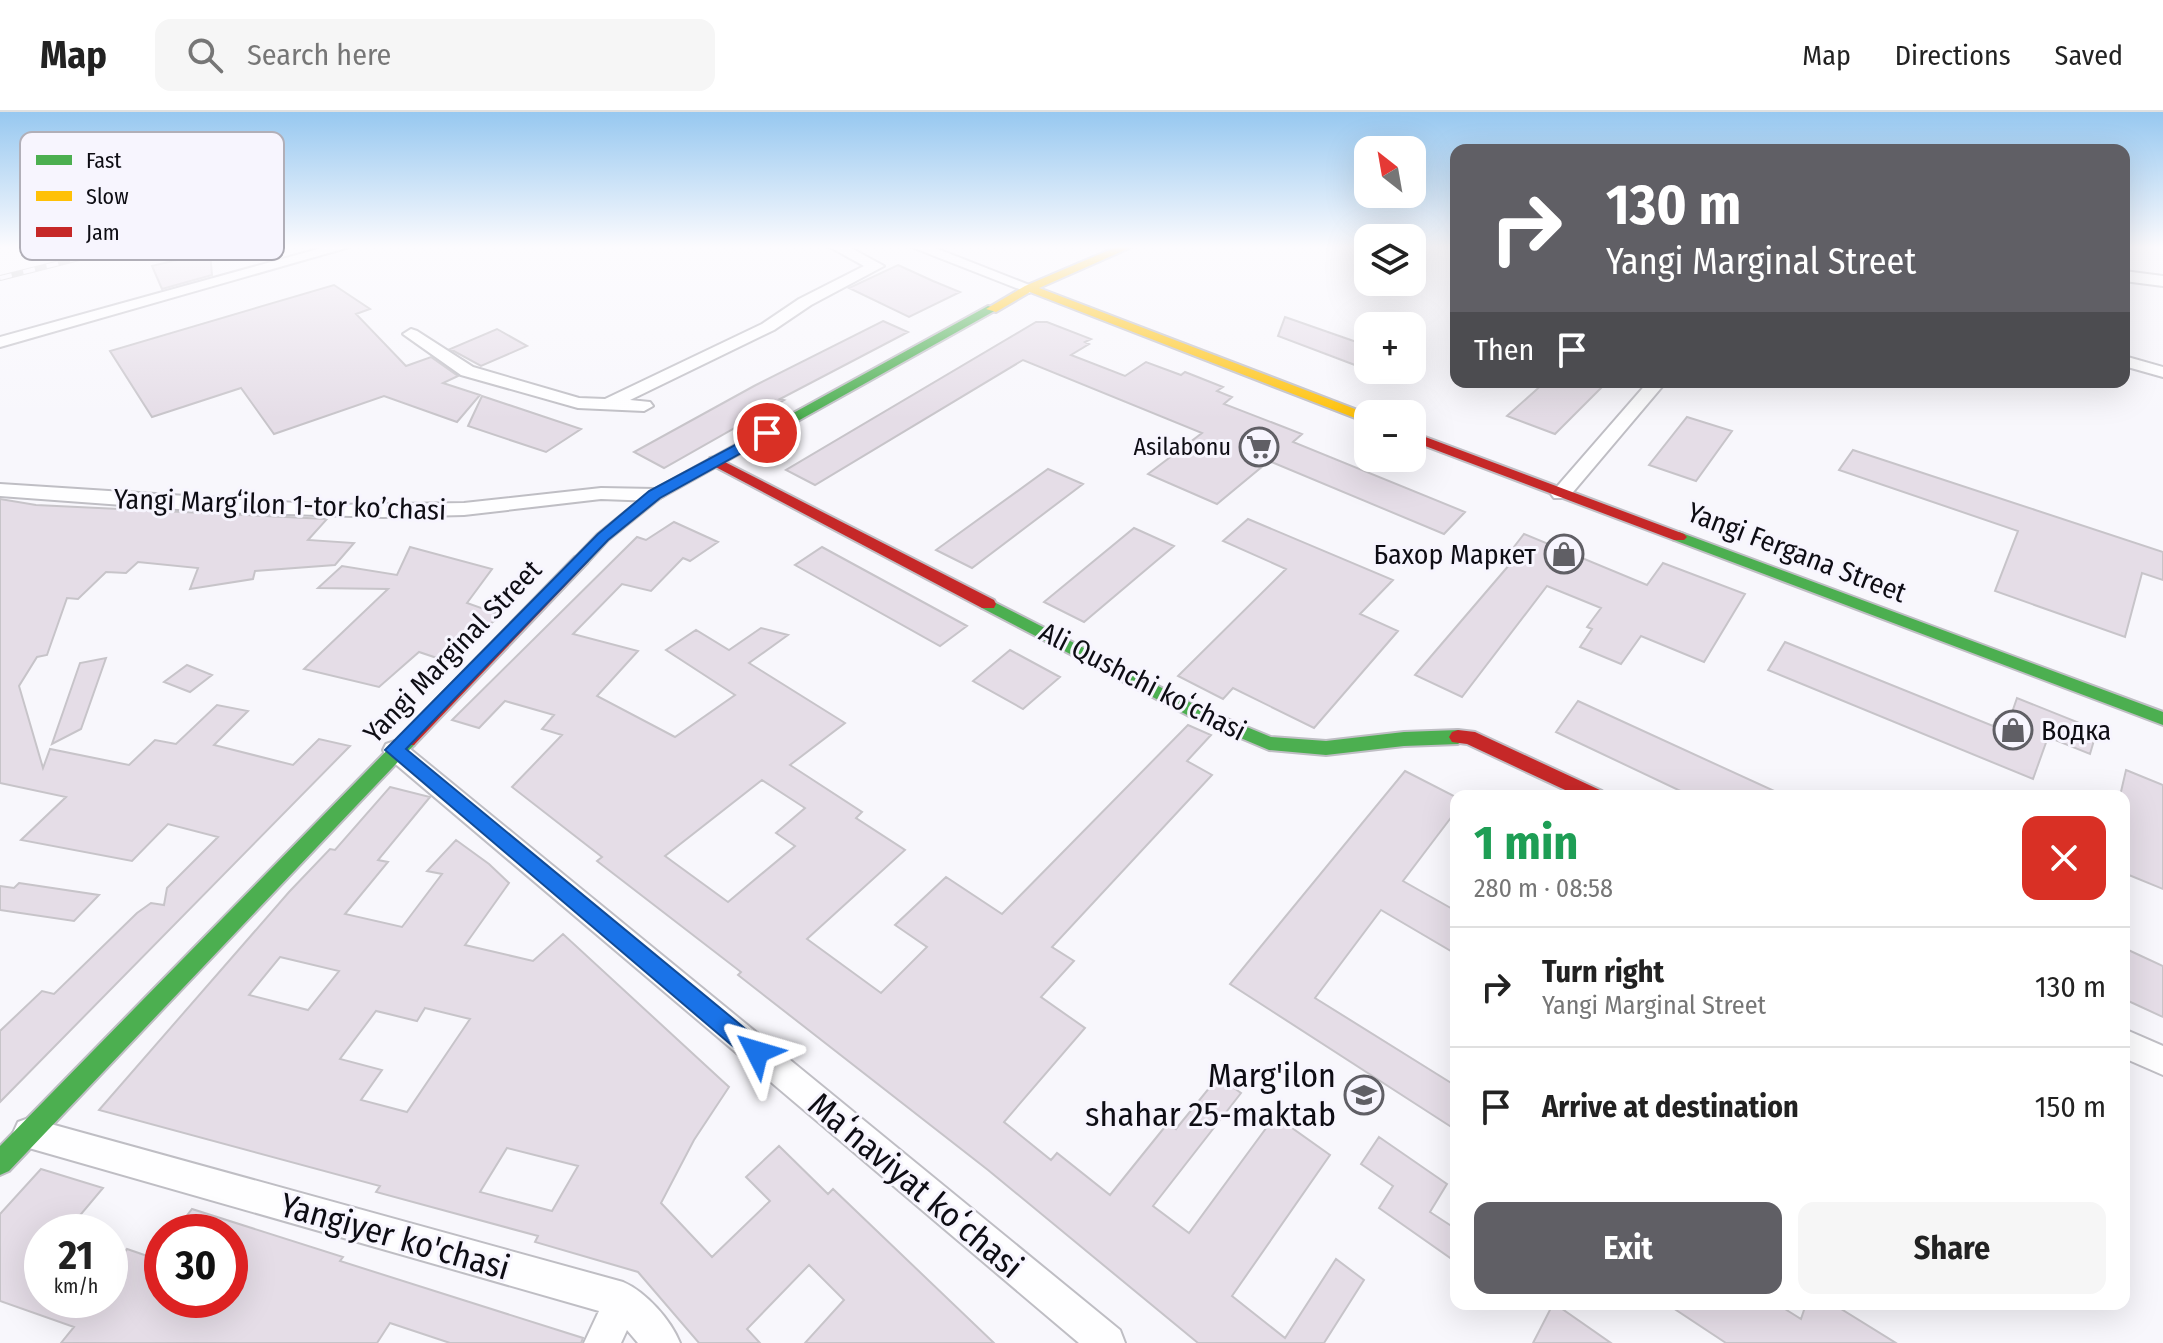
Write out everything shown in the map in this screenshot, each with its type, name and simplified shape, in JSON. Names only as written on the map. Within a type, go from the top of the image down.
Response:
[{"type":"main road","name":"Yangi Marginal Street","points":[[0,1163],[603,537],[655,495],[1001,303]]},
{"type":"main road","points":[[1069,303],[1354,414]]},
{"type":"main road","name":"Yangi Fergana Street","points":[[1426,441],[2163,719]]},
{"type":"main road","name":"Ali Qushchi koʻchasi","points":[[715,461],[1197,713],[1269,743],[1326,748],[1404,739],[1469,737],[1582,790]]},
{"type":"street","points":[[0,342],[139,303]]},
{"type":"street","points":[[608,404],[768,327],[803,303]]},
{"type":"street","points":[[411,334],[467,371],[578,403],[644,406]]},
{"type":"street","points":[[2130,363],[2163,372]]},
{"type":"street","points":[[1561,494],[1652,388]]},
{"type":"street","name":"Yangi Margʻilon 1-tor koʼchasi","points":[[0,490],[356,513],[481,510],[620,490],[655,495]]},
{"type":"street","name":"Maʻnaviyat koʻchasi","points":[[395,750],[1107,1343]]},
{"type":"street","points":[[2130,1046],[2163,1061]]},
{"type":"street","name":"Yangiyer ko'chasi","points":[[29,1133],[623,1300]]},
{"type":"street","points":[[602,1343],[623,1300],[662,1343]]},
{"type":"building","points":[[271,303],[362,303],[370,309],[356,314],[406,366],[431,357],[458,376],[443,383],[480,395],[457,422],[384,396],[274,434],[241,388],[152,417],[110,351]]},
{"type":"building","points":[[881,303],[937,303],[909,317]]},
{"type":"building","points":[[1285,317],[1354,341],[1354,365],[1278,336]]},
{"type":"building","points":[[883,321],[908,332],[780,399],[784,400],[664,468],[634,452],[754,386]]},
{"type":"building","points":[[1036,322],[1047,322],[1091,339],[1085,342],[1089,344],[1071,355],[1125,376],[1146,362],[1181,375],[1185,372],[1223,387],[1217,391],[1232,397],[1224,404],[1302,434],[1293,442],[1354,467],[1354,472],[1367,472],[1465,512],[1444,534],[1269,461],[1217,504],[1148,474],[1202,433],[1023,360],[815,485],[786,470]]},
{"type":"building","points":[[497,329],[527,346],[481,366],[450,349]]},
{"type":"building","points":[[1538,388],[1601,388],[1555,434],[1507,416]]},
{"type":"building","points":[[482,396],[581,429],[546,452],[468,426]]},
{"type":"building","points":[[1687,417],[1732,431],[1696,481],[1649,465]]},
{"type":"building","points":[[1853,450],[2163,552],[2163,580],[2142,573],[2125,637],[1995,591],[2018,531],[1839,470]]},
{"type":"building","points":[[1048,469],[1083,484],[972,568],[936,550]]},
{"type":"building","points":[[0,499],[36,505],[327,519],[308,540],[354,543],[335,565],[255,571],[253,579],[190,589],[198,568],[138,562],[126,573],[106,572],[78,599],[67,598],[47,655],[37,657],[19,686],[43,768],[50,749],[129,765],[155,740],[176,744],[217,705],[248,711],[214,745],[293,765],[319,739],[350,746],[0,1102],[0,1031],[42,991],[54,994],[137,913],[151,903],[164,905],[167,888],[218,837],[168,824],[132,861],[21,840],[66,797],[0,783]]},
{"type":"building","points":[[1248,519],[1393,580],[1360,614],[1398,631],[1314,728],[1233,688],[1223,699],[1178,676],[1286,569],[1223,541]]},
{"type":"building","points":[[674,522],[718,542],[690,561],[683,558],[651,591],[622,584],[573,634],[638,651],[597,696],[675,737],[735,695],[666,650],[696,630],[729,650],[761,628],[788,635],[749,663],[845,723],[790,765],[862,812],[856,818],[905,850],[807,939],[881,993],[927,947],[895,925],[946,877],[1002,914],[1188,725],[1211,735],[1187,761],[1212,775],[1052,947],[1074,961],[1041,997],[1085,1028],[1004,1122],[1051,1160],[1057,1153],[1110,1195],[1168,1123],[1176,1129],[1218,1077],[1241,1093],[1153,1206],[1189,1233],[1275,1116],[1330,1155],[1232,1296],[1285,1338],[1336,1259],[1364,1280],[1324,1343],[1198,1343],[988,1170],[597,861],[602,857],[512,787],[562,735],[542,729],[554,715],[505,701],[479,728],[452,720],[637,537],[646,540]],"holes":[[[762,780],[805,808],[776,833],[795,846],[728,902],[665,856]]]},
{"type":"building","points":[[1134,528],[1174,546],[1084,622],[1044,602]]},
{"type":"building","points":[[1524,534],[1647,585],[1663,563],[1745,594],[1704,662],[1641,636],[1621,664],[1580,647],[1592,629],[1587,627],[1601,608],[1547,586],[1462,697],[1415,675],[1516,557],[1510,552]]},
{"type":"building","points":[[410,547],[492,569],[467,603],[501,615],[446,661],[419,652],[379,687],[304,669],[388,589],[318,588],[342,566],[397,575]]},
{"type":"building","points":[[822,547],[967,626],[940,646],[795,565]]},
{"type":"building","points":[[1785,642],[1993,726],[1996,719],[2008,724],[2017,698],[2097,730],[2090,754],[2048,737],[2033,779],[1768,670]]},
{"type":"building","points":[[1010,650],[1060,677],[1023,709],[973,681]]},
{"type":"building","points":[[106,658],[81,729],[52,744],[80,663]]},
{"type":"building","points":[[187,665],[212,675],[190,692],[164,682]]},
{"type":"building","points":[[1578,701],[1772,790],[1678,790],[1556,732]]},
{"type":"building","points":[[2126,770],[2163,785],[2163,889],[2130,875],[2130,790],[2121,790]]},
{"type":"building","points":[[1405,771],[1450,794],[1450,819],[1403,881],[1450,908],[1450,950],[1381,910],[1315,998],[1450,1082],[1450,1126],[1230,984]]},
{"type":"building","points":[[390,787],[430,797],[378,860],[388,862],[345,914],[402,927],[442,874],[427,871],[456,840],[509,883],[465,945],[533,961],[563,934],[729,1087],[694,1140],[661,1203],[712,1257],[770,1201],[746,1177],[779,1146],[828,1194],[833,1189],[994,1343],[805,1343],[844,1300],[809,1265],[747,1329],[760,1343],[699,1343],[638,1272],[535,1242],[538,1236],[376,1192],[380,1186],[99,1110],[289,892],[330,849],[335,850]],"holes":[[[280,957],[339,971],[308,1010],[249,995]],[[425,1008],[470,1019],[407,1112],[361,1100],[382,1070],[340,1059],[376,1011],[417,1021]],[[507,1148],[578,1166],[552,1211],[480,1192]]]},
{"type":"building","points":[[19,883],[99,895],[74,921],[0,910],[0,886],[14,888]]},
{"type":"building","points":[[2130,951],[2163,966],[2163,1017],[2130,1002]]},
{"type":"building","points":[[1379,1137],[1447,1184],[1430,1212],[1450,1225],[1450,1258],[1379,1208],[1393,1186],[1361,1164]]},
{"type":"building","points":[[41,1169],[103,1188],[81,1214],[24,1214],[24,1309],[0,1301],[0,1214]]},
{"type":"building","points":[[192,1209],[208,1214],[188,1214]]},
{"type":"building","points":[[248,1227],[343,1257],[340,1261],[583,1338],[581,1343],[450,1343],[390,1323],[377,1343],[61,1343],[74,1327],[48,1318],[128,1318],[128,1249],[144,1255],[144,1318],[248,1318]]},
{"type":"building","points":[[1550,1310],[1564,1310],[1611,1343],[1533,1343]]},
{"type":"building","points":[[1676,1310],[1787,1310],[1801,1319],[1804,1310],[1843,1310],[1896,1343],[1726,1343]]},
{"type":"traffic: fast","points":[[581,560],[603,537],[655,495],[992,309]]},
{"type":"traffic: fast","points":[[1679,537],[2163,719]]},
{"type":"traffic: fast","points":[[988,604],[1197,713],[1269,743],[1326,748],[1404,739],[1458,737]]},
{"type":"traffic: fast","points":[[0,1163],[408,740]]},
{"type":"traffic: slow","points":[[992,309],[1002,303]]},
{"type":"traffic: slow","points":[[1069,303],[1354,414]]},
{"type":"traffic: jam","points":[[1426,441],[1679,537]]},
{"type":"traffic: jam","points":[[715,461],[988,604]]},
{"type":"traffic: jam","points":[[408,740],[581,560]]},
{"type":"traffic: jam","points":[[1458,737],[1469,737],[1582,790]]},
{"type":"place","name":"Asilabonu","points":[[1259,447]]},
{"type":"place","name":"Бахор Маркет","points":[[1564,554]]},
{"type":"place","name":"Водка","points":[[2013,730]]},
{"type":"place","name":"Marg'ilon shahar 25-maktab","points":[[1364,1095]]},
{"type":"route","points":[[757,1052],[395,750],[603,537],[655,495],[767,433]]}]
